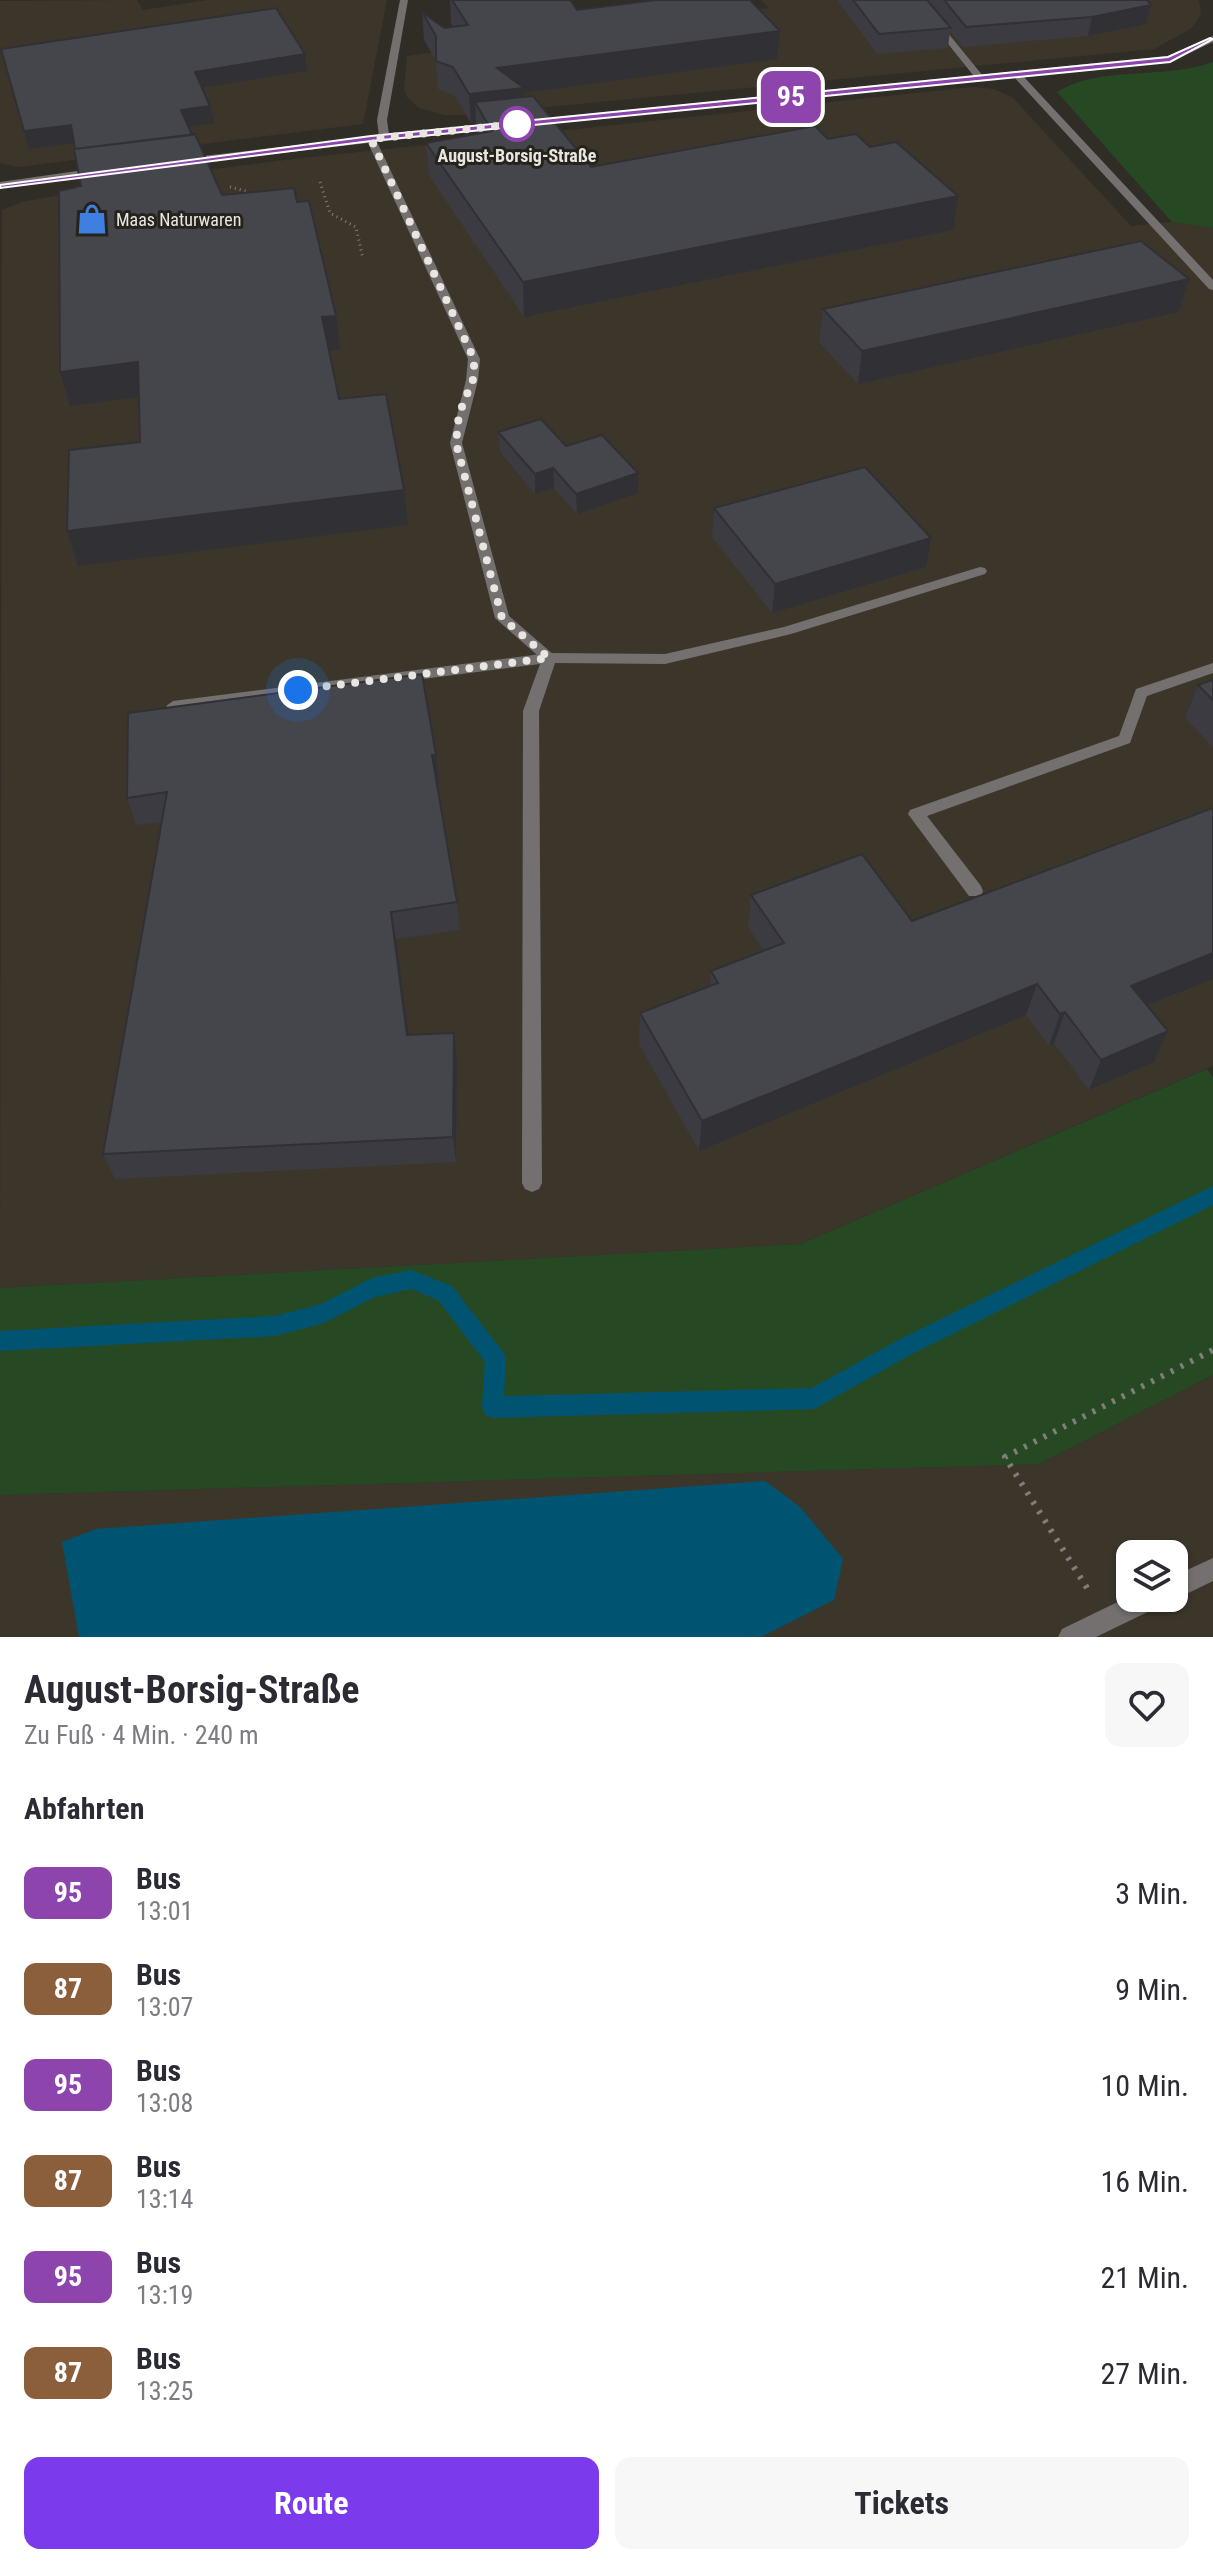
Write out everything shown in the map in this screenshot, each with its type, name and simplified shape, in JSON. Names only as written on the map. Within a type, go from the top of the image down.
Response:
[{"type":"street","points":[[404,0],[378,138],[474,359],[474,377],[459,414],[456,443],[502,618],[549,658]]},
{"type":"street","points":[[917,0],[980,78]]},
{"type":"street","points":[[519,124],[1170,59],[1213,39]]},
{"type":"street","points":[[1016,74],[1213,287]]},
{"type":"street","points":[[173,162],[504,125]]},
{"type":"street","points":[[0,185],[113,169]]},
{"type":"street","points":[[173,706],[549,658],[665,659],[786,631],[980,571]]},
{"type":"street","points":[[532,1183],[531,711],[549,658]]},
{"type":"street","points":[[975,891],[916,814],[1125,739],[1141,693],[1213,668]]},
{"type":"street","points":[[1188,1581],[1213,1569]]},
{"type":"street","points":[[1070,1637],[1122,1612]]},
{"type":"path","points":[[320,182],[330,213],[356,227],[363,259]]},
{"type":"path","points":[[227,186],[249,192]]},
{"type":"path","points":[[1107,1619],[1005,1457],[1213,1350]]},
{"type":"shaded area","points":[[137,0],[143,10],[207,0],[387,0],[363,124],[18,167],[0,163],[0,1]]},
{"type":"shaded area","points":[[761,0],[1199,0],[1201,14],[1192,28],[1154,49],[464,115],[444,115],[419,108],[407,97],[404,88],[407,56],[768,8]]},
{"type":"shaded area","points":[[973,87],[994,89],[1013,98],[1131,226],[1172,222],[1213,228],[1213,1066],[801,1244],[0,1288],[2,210],[22,202],[176,174],[293,159]]},
{"type":"shaded area","points":[[1213,1375],[1213,1637],[0,1637],[0,1495],[1039,1464]]},
{"type":"green space","points":[[1213,62],[1213,228],[1172,222],[1057,92],[1092,78],[1174,70]]},
{"type":"green space","points":[[1207,1069],[1213,1077],[1213,1375],[1039,1464],[0,1495],[0,1288],[801,1244]]},
{"type":"water","points":[[765,1481],[800,1507],[843,1559],[834,1600],[761,1637],[79,1637],[62,1542],[96,1529]]},
{"type":"building","points":[[452,0],[570,0],[577,10],[656,0],[750,0],[780,31],[497,68],[524,88],[469,94],[453,67],[436,61],[436,36],[422,12],[444,28],[468,25]]},
{"type":"building","points":[[853,0],[927,0],[951,28],[879,34]]},
{"type":"building","points":[[944,0],[1147,0],[1151,5],[1092,17],[966,27]]},
{"type":"building","points":[[276,8],[305,54],[195,72],[210,106],[181,110],[192,135],[75,149],[71,125],[24,131],[1,49]]},
{"type":"building","points":[[533,96],[591,167],[815,126],[828,139],[856,134],[870,147],[896,142],[958,196],[523,282],[426,143],[492,131],[475,102]]},
{"type":"building","points":[[195,134],[222,195],[294,188],[297,202],[309,201],[336,316],[322,317],[339,399],[386,394],[404,490],[67,531],[69,450],[140,442],[138,362],[60,372],[59,191],[81,186],[74,149]]},
{"type":"building","points":[[1141,241],[1189,279],[862,351],[823,309]]},
{"type":"building","points":[[541,419],[566,446],[602,435],[638,473],[576,494],[553,468],[535,474],[498,432]]},
{"type":"building","points":[[865,467],[931,538],[775,584],[714,508]]},
{"type":"building","points":[[422,674],[436,755],[432,755],[457,902],[391,912],[407,1035],[454,1033],[453,1137],[103,1154],[167,792],[127,798],[128,713]]},
{"type":"building","points":[[1213,680],[1213,700],[1198,685]]},
{"type":"building","points":[[1213,808],[1213,953],[1131,986],[1168,1031],[1101,1060],[1065,1012],[1060,1014],[1037,984],[702,1121],[640,1013],[718,983],[711,971],[784,943],[751,895],[862,854],[912,921]]},
{"type":"waterway","points":[[0,1341],[275,1326],[324,1313],[372,1288],[411,1279],[445,1293],[496,1359],[493,1407],[814,1398],[905,1347],[1213,1195]]},
{"type":"bus line","name":"95","points":[[0,185],[371,139],[1170,59],[1213,39]]},
{"type":"place","name":"August-Borsig-Straße","points":[[517,124]]},
{"type":"place","name":"Maas Naturwaren","points":[[92,219]]},
{"type":"route","points":[[298,690],[549,658],[502,618],[456,443],[459,414],[474,377],[474,359],[371,139],[517,124]]}]
